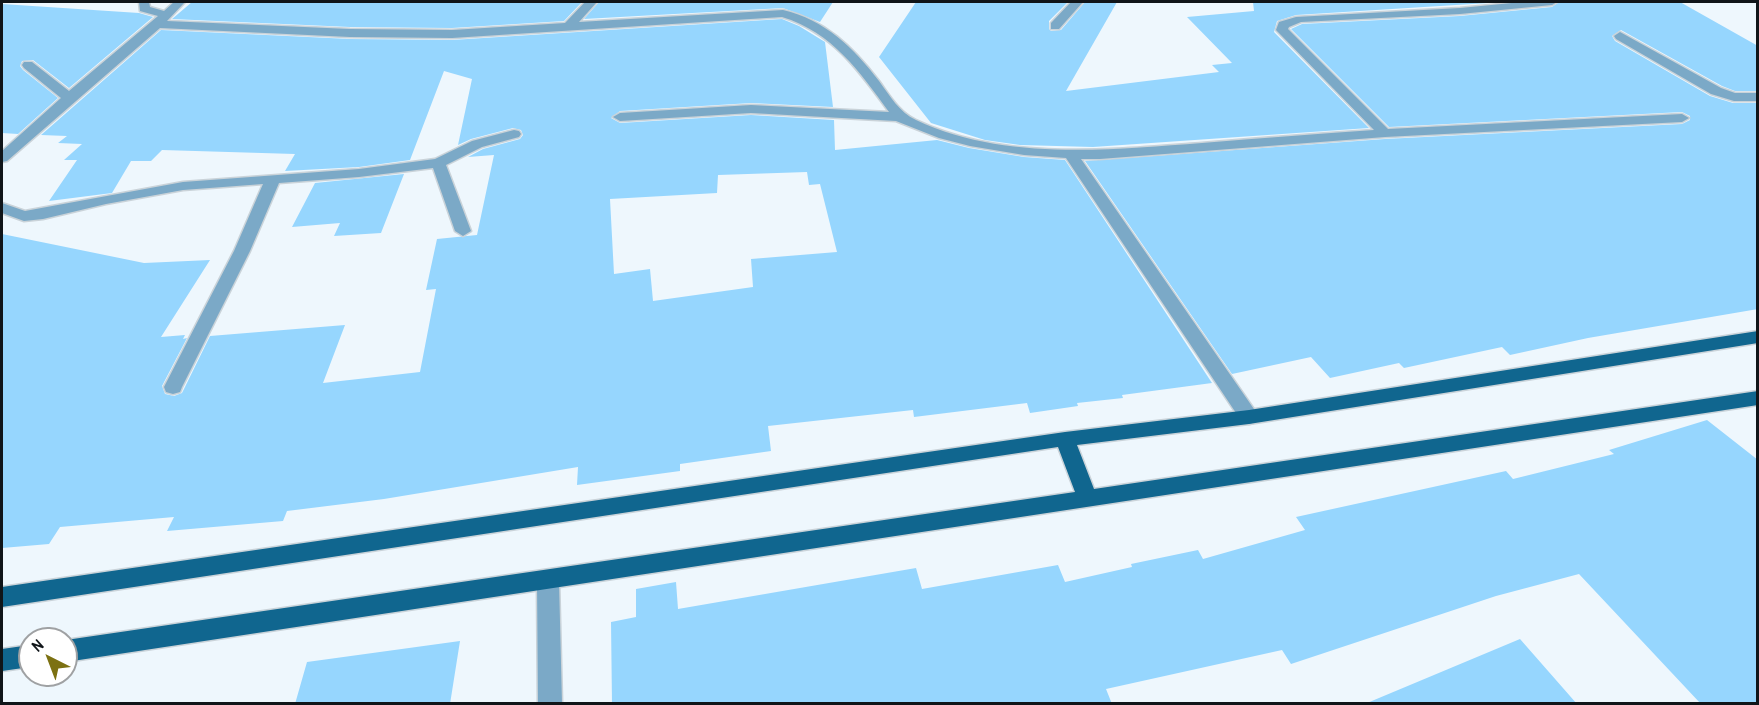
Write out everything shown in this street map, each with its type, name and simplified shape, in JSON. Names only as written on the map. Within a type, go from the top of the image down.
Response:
[{"type":"main road","points":[[2,597],[1065,439],[1250,417],[1758,337]]},
{"type":"main road","points":[[78,649],[548,581],[1758,398]]},
{"type":"main road","points":[[1065,439],[1088,499]]},
{"type":"main road","points":[[2,660],[18,658]]},
{"type":"street","points":[[144,2],[144,9],[162,20],[398,34],[567,28],[783,13],[799,16],[835,39],[899,117]]},
{"type":"street","points":[[2,158],[180,2]]},
{"type":"street","points":[[567,28],[591,2]]},
{"type":"street","points":[[1055,26],[1077,2]]},
{"type":"street","points":[[1385,134],[1282,30],[1283,25],[1300,19],[1460,11],[1552,2]]},
{"type":"street","points":[[1620,36],[1716,92],[1734,97],[1758,97]]},
{"type":"street","points":[[28,65],[69,98]]},
{"type":"street","points":[[620,117],[751,109],[899,117],[925,129],[978,144],[1071,155],[1100,155],[1385,134],[1682,118]]},
{"type":"street","points":[[2,208],[24,216],[173,187],[359,173],[438,163],[477,144],[514,134]]},
{"type":"street","points":[[1071,155],[1250,417]]},
{"type":"street","points":[[438,163],[463,231]]},
{"type":"street","points":[[173,387],[242,251],[273,179]]},
{"type":"street","points":[[548,581],[550,704]]},
{"type":"building","points":[[192,2],[582,2],[564,21],[452,28],[350,27],[172,19]]},
{"type":"building","points":[[599,2],[833,2],[820,22],[783,8],[584,19]]},
{"type":"building","points":[[916,2],[1068,2],[1049,21],[1051,31],[1061,30],[1085,2],[1117,2],[1066,91],[1219,72],[1212,65],[1232,63],[1187,17],[1254,11],[1253,2],[1504,2],[1296,15],[1277,21],[1274,32],[1369,128],[1093,147],[1020,145],[985,140],[931,123],[879,57]]},
{"type":"building","points":[[1559,2],[1680,2],[1758,46],[1758,91],[1735,91],[1621,30],[1612,36],[1615,41],[1710,96],[1733,103],[1758,103],[1758,309],[1588,338],[1510,355],[1502,347],[1404,368],[1399,363],[1330,378],[1311,357],[1232,374],[1085,161],[1385,139],[1682,124],[1690,120],[1690,116],[1682,112],[1389,127],[1291,29],[1302,24],[1460,16],[1552,7]]},
{"type":"building","points":[[2,4],[139,13],[153,17],[69,88],[33,60],[22,61],[20,66],[23,70],[58,98],[18,134],[2,133]]},
{"type":"building","points":[[782,19],[799,26],[825,42],[833,107],[751,103],[620,111],[611,118],[620,123],[751,115],[834,120],[835,150],[937,140],[1024,157],[1065,160],[1212,383],[1122,395],[1123,398],[1077,403],[1078,406],[1030,413],[1027,403],[914,417],[913,410],[768,426],[771,451],[680,464],[680,471],[577,485],[578,467],[384,499],[287,511],[283,521],[167,531],[174,517],[60,527],[49,544],[2,548],[2,234],[144,263],[210,260],[161,337],[185,335],[183,339],[187,338],[162,386],[165,394],[174,396],[182,393],[210,336],[345,325],[323,383],[420,372],[436,289],[426,290],[437,239],[477,235],[494,155],[468,157],[483,149],[520,139],[523,135],[521,130],[513,128],[471,139],[458,145],[472,79],[444,71],[410,160],[359,167],[285,171],[295,154],[162,150],[151,161],[131,161],[112,193],[49,201],[77,160],[64,160],[82,144],[58,143],[67,136],[41,135],[161,30],[350,39],[452,40]],"holes":[[[807,172],[809,185],[820,184],[837,252],[751,259],[753,287],[653,301],[650,269],[614,274],[610,199],[717,193],[718,175]]]},
{"type":"building","points":[[404,174],[381,233],[334,236],[340,223],[292,227],[315,183]]},
{"type":"building","points":[[1707,420],[1758,460],[1758,704],[1701,704],[1579,574],[1496,596],[1291,664],[1282,650],[1106,689],[1112,704],[612,704],[611,622],[636,617],[636,589],[676,582],[678,609],[916,568],[922,589],[1058,565],[1065,582],[1132,567],[1131,564],[1198,550],[1203,559],[1305,530],[1296,517],[1506,471],[1513,479],[1614,454],[1609,450]]},
{"type":"building","points":[[1520,639],[1577,704],[1367,703]]},
{"type":"building","points":[[460,641],[450,704],[295,704],[307,662]]}]
